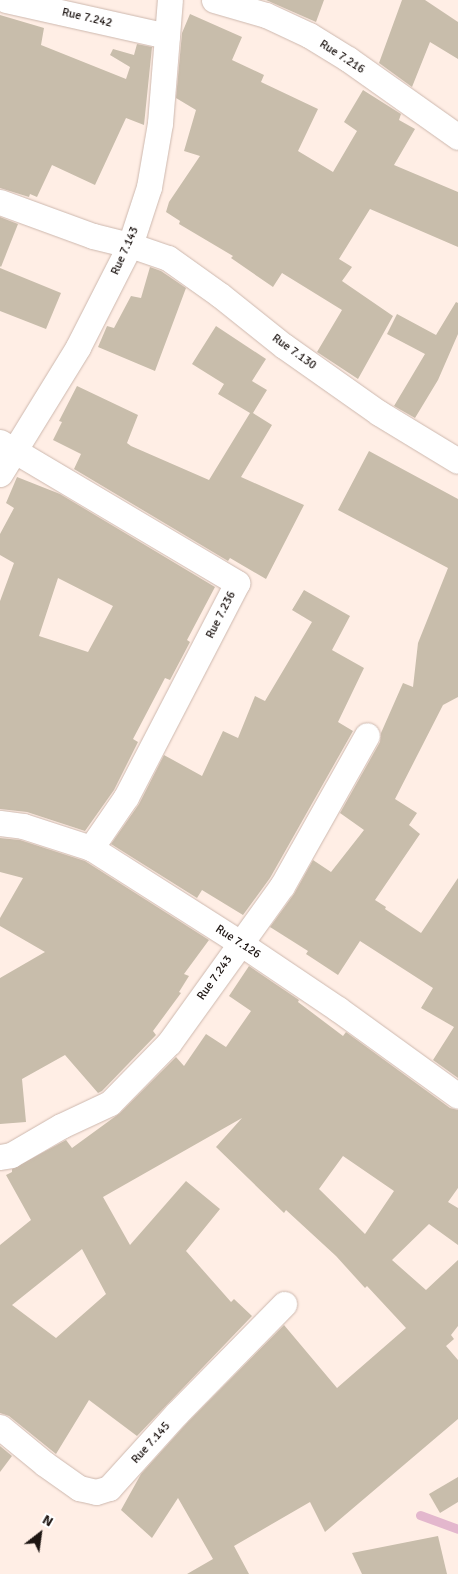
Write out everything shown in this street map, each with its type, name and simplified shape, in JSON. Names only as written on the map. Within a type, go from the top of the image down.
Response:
[{"type":"street","name":"Rue 7.242","points":[[6,0],[167,36]]},
{"type":"street","name":"Rue 7.143","points":[[0,474],[7,446],[78,347],[130,244],[149,186],[160,122],[170,0]]},
{"type":"street","name":"Rue 7.216","points":[[214,0],[266,15],[309,35],[348,59],[458,137]]},
{"type":"street","name":"Rue 7.130","points":[[0,202],[93,236],[130,244],[168,258],[220,295],[284,346],[371,408],[458,461]]},
{"type":"street","name":"Rue 7.236","points":[[7,446],[237,584],[126,797],[91,848]]},
{"type":"street","name":"Rue 7.243","points":[[0,1157],[11,1155],[61,1126],[110,1103],[169,1043],[282,886],[367,735]]},
{"type":"street","name":"Rue 7.126","points":[[0,823],[22,826],[91,848],[240,943],[338,1009],[458,1096]]},
{"type":"street","name":"Rue 7.145","points":[[0,1427],[45,1464],[79,1488],[96,1492],[109,1488],[177,1413],[284,1304]]},
{"type":"building","points":[[266,0],[324,0],[316,22]]},
{"type":"building","points":[[402,0],[425,0],[458,22],[458,59],[430,42],[412,87],[379,63]]},
{"type":"building","points":[[190,14],[242,37],[232,60],[264,75],[261,82],[318,109],[298,151],[333,172],[357,131],[344,122],[363,90],[401,114],[399,120],[415,129],[394,165],[458,192],[458,247],[370,209],[339,259],[352,267],[342,281],[393,316],[358,379],[317,352],[342,310],[282,273],[273,287],[231,258],[233,256],[179,224],[180,221],[166,212],[169,202],[200,156],[184,151],[196,110],[176,98],[182,33]]},
{"type":"building","points":[[0,15],[44,28],[41,45],[126,79],[130,67],[110,55],[113,49],[134,55],[137,44],[152,47],[144,125],[126,118],[95,185],[52,165],[37,197],[30,194],[29,197],[0,188]]},
{"type":"building","points":[[0,217],[18,224],[1,267],[0,266]]},
{"type":"building","points":[[150,267],[161,271],[186,288],[155,371],[98,347],[107,326],[114,328],[131,296],[141,298]]},
{"type":"building","points":[[0,268],[61,293],[46,329],[0,311]]},
{"type":"building","points":[[456,302],[458,303],[458,334],[438,380],[415,418],[394,406],[425,354],[387,334],[397,314],[436,335]]},
{"type":"building","points":[[216,326],[266,359],[252,381],[267,390],[253,413],[272,425],[241,477],[304,505],[266,579],[230,558],[228,561],[74,469],[81,454],[53,440],[62,422],[59,421],[77,386],[138,415],[127,443],[131,446],[209,480],[250,413],[218,394],[224,384],[192,364]]},
{"type":"building","points":[[369,451],[458,499],[458,697],[443,705],[395,799],[417,813],[409,825],[420,834],[375,900],[421,933],[458,878],[458,1078],[433,1060],[454,1027],[421,1008],[433,988],[360,941],[338,975],[306,954],[308,951],[270,927],[294,894],[313,860],[331,872],[364,830],[340,813],[380,742],[381,733],[403,683],[413,687],[418,643],[448,568],[338,510]]},
{"type":"building","points":[[17,477],[60,494],[215,587],[187,640],[190,642],[170,680],[165,678],[133,739],[138,742],[114,790],[85,831],[27,812],[0,809],[0,601],[14,563],[0,555],[0,534],[14,508],[6,503]],"holes":[[[58,578],[113,606],[88,652],[39,636]]]},
{"type":"building","points":[[304,590],[350,616],[332,650],[364,668],[338,722],[353,731],[270,878],[243,915],[202,890],[197,898],[111,844],[139,804],[164,755],[202,776],[223,731],[238,738],[255,696],[265,701],[312,622],[292,610]]},
{"type":"building","points":[[0,838],[20,840],[85,861],[209,940],[184,974],[189,976],[179,992],[181,993],[153,1031],[156,1035],[102,1091],[98,1093],[65,1055],[22,1079],[26,1122],[0,1124],[0,978],[45,952],[0,926],[0,918],[23,878],[0,872]]},
{"type":"building","points":[[249,966],[299,1000],[298,1002],[343,1036],[346,1032],[450,1108],[458,1110],[458,1188],[448,1202],[458,1208],[458,1245],[429,1224],[392,1260],[426,1290],[458,1260],[458,1326],[451,1335],[454,1339],[446,1346],[458,1360],[458,1419],[325,1532],[310,1502],[234,1546],[249,1574],[187,1574],[213,1559],[178,1498],[152,1538],[121,1510],[141,1474],[187,1423],[284,1325],[337,1388],[406,1328],[367,1286],[365,1288],[336,1256],[286,1210],[284,1213],[216,1147],[242,1118],[103,1197],[130,1245],[186,1181],[220,1209],[186,1251],[231,1302],[234,1299],[252,1316],[137,1436],[89,1400],[56,1454],[9,1416],[0,1413],[0,1245],[31,1220],[6,1175],[12,1172],[12,1169],[66,1140],[72,1148],[120,1113],[176,1057],[184,1066],[206,1034],[226,1047],[251,1011],[229,996]],"holes":[[[343,1156],[394,1191],[365,1234],[319,1189]],[[82,1249],[106,1294],[56,1338],[12,1305]]]},
{"type":"building","points":[[0,1446],[12,1456],[0,1472]]},
{"type":"building","points":[[458,1477],[458,1502],[440,1513],[429,1494]]},
{"type":"building","points":[[438,1536],[447,1574],[362,1574],[352,1553]]},
{"type":"waterway","points":[[420,1515],[458,1529]]}]
